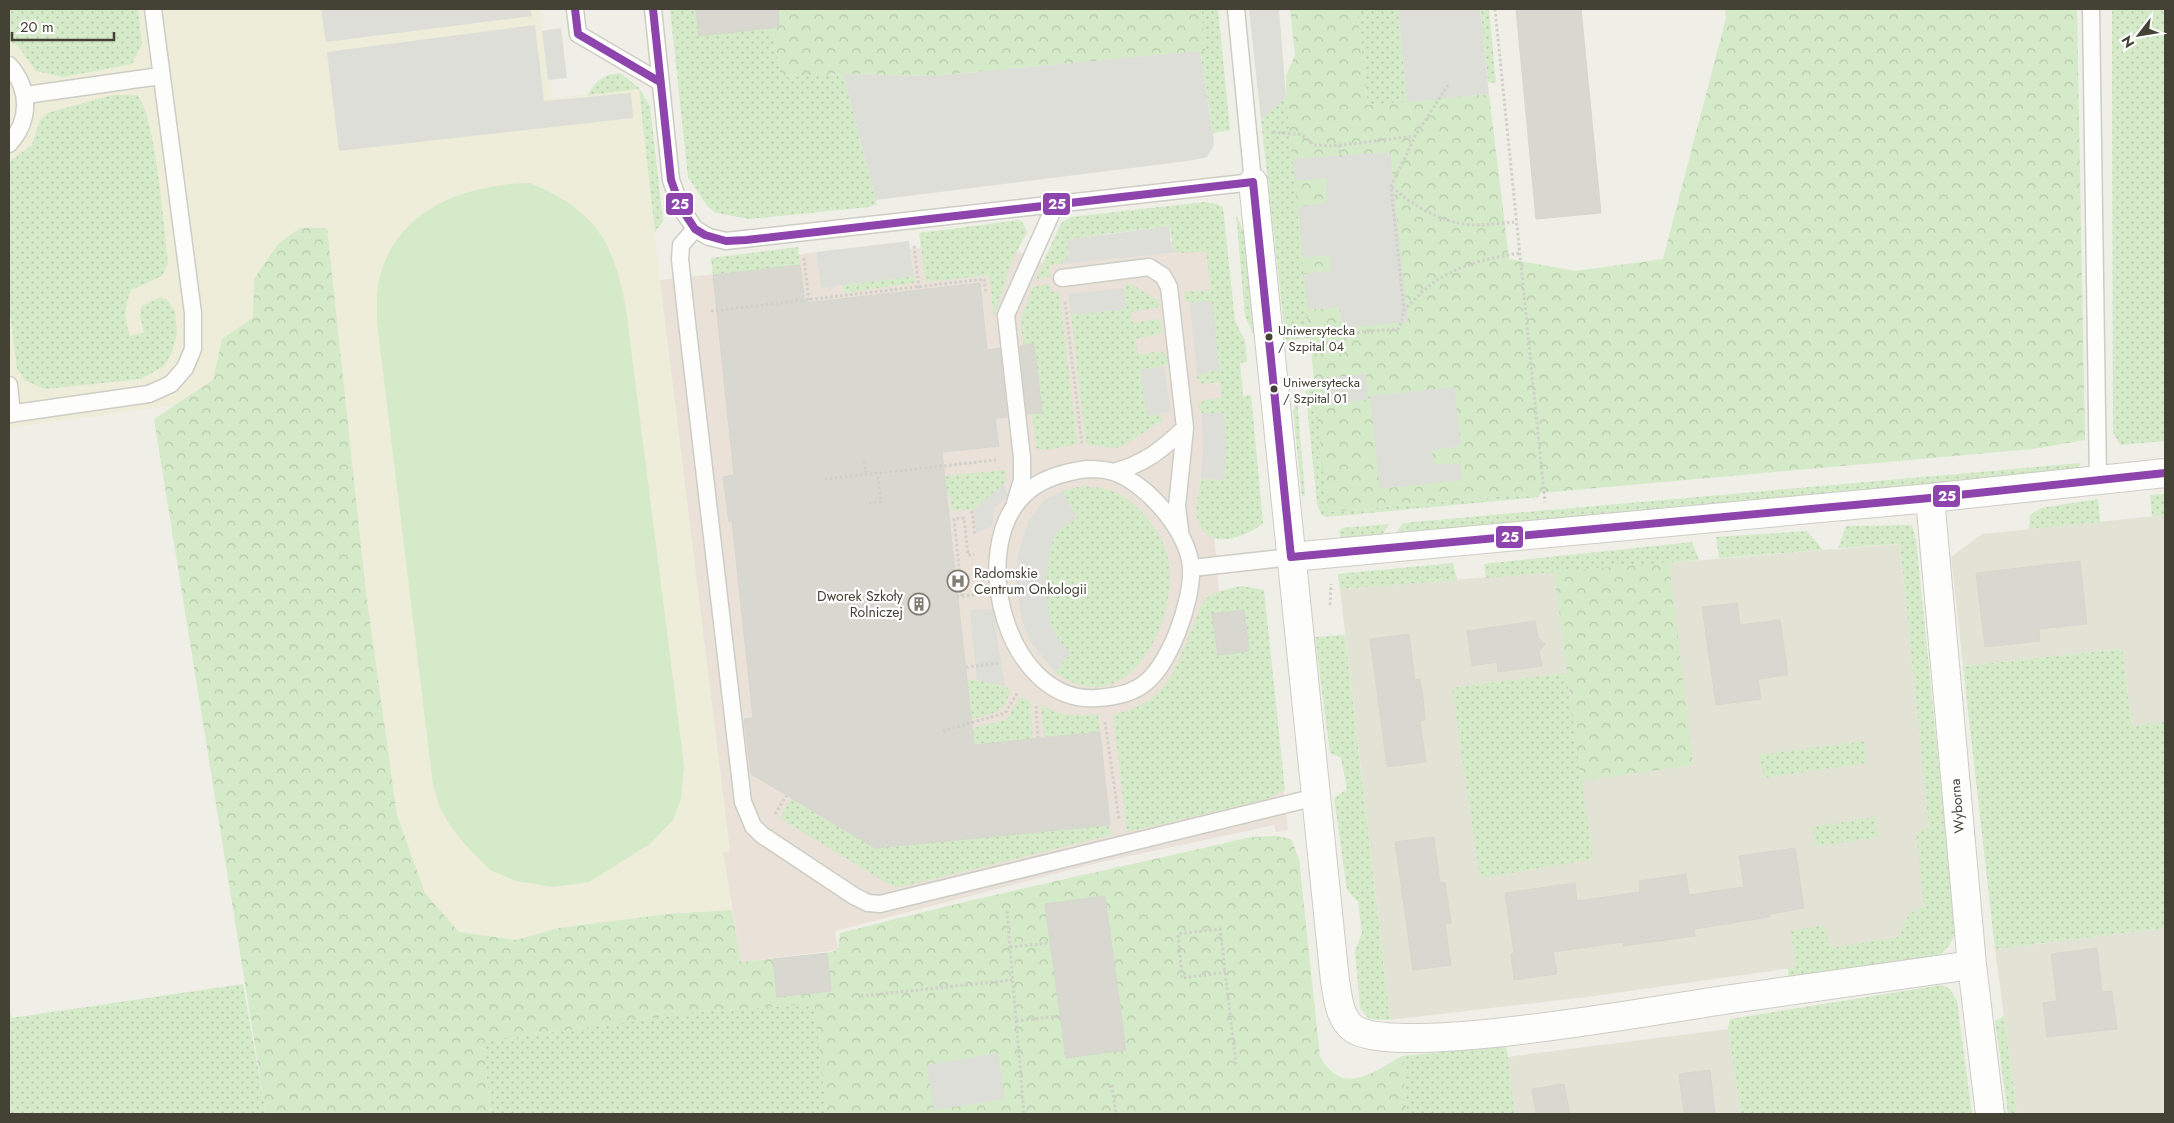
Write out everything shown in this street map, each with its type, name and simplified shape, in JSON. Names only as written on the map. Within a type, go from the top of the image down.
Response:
[{"type":"street","points":[[1252,182],[1338,999],[1343,1017],[1353,1029],[1374,1036],[1413,1039],[1499,1033],[1972,965]]},
{"type":"street","points":[[1291,557],[1930,498],[2165,473]]},
{"type":"street","name":"Wyborna","points":[[1930,498],[1972,965],[1990,1114]]},
{"type":"lane","points":[[9,385],[11,414],[149,394],[171,384],[185,368],[193,349],[193,313],[160,76],[153,9]]},
{"type":"lane","points":[[576,9],[578,34],[660,82]]},
{"type":"lane","points":[[653,9],[671,180],[681,208],[695,229],[709,237],[726,241],[1252,182],[1236,9]]},
{"type":"lane","points":[[2091,9],[2098,479]]},
{"type":"lane","points":[[9,65],[19,78],[26,95],[23,122],[9,144]]},
{"type":"lane","points":[[26,95],[160,76]]},
{"type":"lane","points":[[1014,506],[1022,480],[1022,458],[1006,315],[1056,203]]},
{"type":"lane","points":[[695,229],[681,245],[680,259],[686,314],[743,802],[753,826],[762,835],[854,896],[868,903],[880,904],[1316,797]]},
{"type":"lane","points":[[1062,278],[1149,268],[1164,276],[1169,286],[1185,428],[1178,498],[1180,535]]},
{"type":"lane","points":[[1113,472],[1136,466],[1150,458],[1185,428]]},
{"type":"lane","points":[[1087,469],[1113,472],[1130,480],[1159,505],[1180,535],[1188,552],[1192,568],[1182,616],[1172,645],[1160,667],[1149,680],[1136,689],[1102,698],[1069,695],[1048,685],[1035,673],[1014,642],[1000,603],[998,576],[1001,537],[1005,521],[1014,506],[1025,494],[1053,476],[1087,469]]},
{"type":"lane","points":[[1192,568],[1291,557]]},
{"type":"path","points":[[1495,9],[1545,502]]},
{"type":"path","points":[[1297,354],[1296,347],[1342,341],[1349,335],[1360,332],[1398,329],[1403,322],[1404,311],[1391,186],[1415,136],[1448,85]]},
{"type":"path","points":[[1248,135],[1279,131],[1302,135],[1314,145],[1339,146],[1415,136]]},
{"type":"path","points":[[1339,146],[1340,157]]},
{"type":"path","points":[[1391,186],[1405,199],[1449,220],[1472,225],[1516,222]]},
{"type":"path","points":[[800,234],[809,301]]},
{"type":"path","points":[[915,248],[919,288]]},
{"type":"path","points":[[1404,311],[1421,292],[1444,276],[1472,263],[1520,253]]},
{"type":"path","points":[[1062,278],[1083,450]]},
{"type":"path","points":[[686,314],[984,279],[986,299]]},
{"type":"path","points":[[864,461],[866,474]]},
{"type":"path","points":[[869,503],[881,502],[877,473]]},
{"type":"path","points":[[962,596],[954,519],[964,518],[968,554]]},
{"type":"path","points":[[958,597],[977,594]]},
{"type":"path","points":[[966,667],[976,666]]},
{"type":"path","points":[[943,731],[1005,714],[1017,694],[1035,673]]},
{"type":"path","points":[[1102,698],[1122,845]]},
{"type":"path","points":[[1007,911],[1024,1114]]},
{"type":"path","points":[[1226,972],[1182,978],[1178,934],[1220,929],[1226,972],[1236,1064]]},
{"type":"path","points":[[1010,947],[1050,943]]},
{"type":"path","points":[[861,996],[1012,980]]},
{"type":"path","points":[[1016,1021],[1060,1016]]},
{"type":"path","points":[[1112,1085],[1116,1114]]},
{"type":"shaded area","points":[[9,9],[540,9],[551,98],[639,88],[660,280],[730,851],[723,852],[732,910],[668,914],[559,928],[516,940],[459,933],[425,893],[397,815],[366,593],[342,383],[9,428]]},
{"type":"shaded area","points":[[321,9],[531,9],[532,16],[326,42]]},
{"type":"shaded area","points":[[1249,9],[1279,9],[1286,97],[1261,120]]},
{"type":"shaded area","points":[[1398,9],[1480,9],[1489,94],[1407,102]]},
{"type":"shaded area","points":[[535,25],[544,101],[631,93],[633,118],[339,151],[327,52]]},
{"type":"shaded area","points":[[561,28],[567,78],[548,80],[542,31]]},
{"type":"shaded area","points":[[1200,51],[1214,141],[1207,157],[1188,161],[876,200],[843,74],[933,76]]},
{"type":"shaded area","points":[[1390,152],[1408,322],[1342,328],[1340,307],[1308,310],[1304,274],[1331,270],[1330,255],[1303,258],[1298,207],[1327,203],[1326,178],[1295,181],[1293,159]]},
{"type":"shaded area","points":[[1169,226],[1171,246],[1178,252],[1061,264],[1069,255],[1067,240]]},
{"type":"shaded area","name":"Radomskie Centrum Onkologii","points":[[1058,230],[1218,247],[1250,528],[1214,533],[1220,603],[1261,596],[1288,830],[1276,832],[1274,825],[1097,863],[835,931],[838,950],[741,962],[723,852],[730,851],[660,280],[800,265],[798,255],[816,252],[821,287],[843,285],[914,276],[910,249],[1022,235],[1016,251],[1043,263]]},
{"type":"shaded area","points":[[909,241],[914,276],[821,288],[816,252]]},
{"type":"shaded area","points":[[1124,288],[1126,309],[1071,315],[1068,294]]},
{"type":"shaded area","points":[[1212,301],[1219,370],[1197,375],[1190,303]]},
{"type":"shaded area","points":[[1164,366],[1171,412],[1147,415],[1140,370]]},
{"type":"shaded area","points":[[1366,374],[1368,400],[1326,404],[1323,378]]},
{"type":"shaded area","points":[[1454,387],[1461,446],[1432,450],[1434,465],[1460,463],[1462,480],[1380,489],[1370,396]]},
{"type":"shaded area","points":[[1202,413],[1224,413],[1226,446],[1224,480],[1201,479],[1203,451]]},
{"type":"shaded area","points":[[1003,485],[1009,496],[994,508],[993,525],[976,533],[974,509]]},
{"type":"shaded area","points":[[1062,491],[1078,518],[1060,529],[1055,535],[1050,549],[1046,588],[1050,623],[1060,642],[1071,653],[1055,672],[1032,644],[1023,625],[1017,592],[1016,573],[1018,555],[1028,522],[1043,501]]},
{"type":"shaded area","points":[[2165,515],[2165,722],[2132,726],[2122,649],[1963,666],[1951,557],[1982,534]]},
{"type":"shaded area","points":[[1900,544],[1939,924],[1920,950],[1587,997],[1390,1020],[1340,589]]},
{"type":"shaded area","points":[[993,609],[1005,686],[977,680],[970,610]]},
{"type":"shaded area","points":[[2165,928],[2165,1114],[2017,1114],[1995,949]]},
{"type":"shaded area","points":[[1728,1029],[1741,1114],[1515,1114],[1507,1057]]},
{"type":"shaded area","points":[[998,1053],[1005,1099],[934,1110],[927,1065]]},
{"type":"green space","points":[[9,9],[138,9],[142,44],[132,64],[63,77],[36,71],[18,46],[9,41]]},
{"type":"green space","points":[[670,9],[767,9],[781,77],[843,74],[877,204],[869,207],[750,219],[716,213],[707,206],[688,177]]},
{"type":"green space","points":[[767,9],[1201,9],[1205,51],[933,76],[843,74],[781,77]]},
{"type":"green space","points":[[1201,9],[1218,9],[1230,130],[1213,133],[1200,51],[1205,51]]},
{"type":"green space","points":[[1290,9],[1357,9],[1368,105],[1489,94],[1509,259],[1576,271],[1663,259],[1726,18],[1725,9],[2077,9],[2085,440],[2033,449],[1327,512],[1286,97],[1286,76],[1295,55]]},
{"type":"green space","points":[[1357,9],[1398,9],[1407,102],[1368,105]]},
{"type":"green space","points":[[1480,9],[1489,9],[1496,83],[1488,82]]},
{"type":"green space","points":[[2112,9],[2165,9],[2165,441],[2120,445],[2113,433]]},
{"type":"green space","points":[[620,73],[639,88],[650,106],[663,221],[655,232],[639,89],[588,95],[601,79]]},
{"type":"green space","points":[[112,95],[137,95],[144,107],[158,174],[168,263],[162,276],[131,290],[126,308],[128,330],[130,336],[144,333],[140,316],[142,306],[161,297],[168,301],[175,312],[177,334],[171,354],[164,366],[141,379],[45,389],[26,381],[17,369],[9,304],[9,162],[32,145],[40,120],[48,113]]},
{"type":"green space","points":[[1286,97],[1311,338],[1289,340],[1290,351],[1286,343],[1261,120]]},
{"type":"green space","points":[[530,183],[553,194],[586,217],[598,231],[607,246],[621,285],[626,309],[684,766],[681,799],[673,820],[650,844],[589,882],[553,887],[516,881],[490,870],[451,827],[440,808],[433,785],[377,322],[378,288],[382,269],[392,247],[406,229],[422,214],[462,194],[484,188]]},
{"type":"green space","points":[[1204,202],[1223,207],[1235,321],[1245,341],[1247,362],[1240,363],[1243,396],[1251,395],[1263,523],[1246,534],[1226,539],[1208,535],[1201,528],[1196,513],[1201,479],[1224,480],[1226,446],[1224,413],[1202,413],[1198,406],[1204,400],[1222,398],[1220,382],[1202,384],[1197,379],[1197,375],[1202,372],[1212,301],[1190,303],[1185,299],[1184,292],[1211,290],[1206,251],[1183,253],[1174,251],[1169,226],[1067,239],[1068,259],[1061,264],[1049,265],[1050,277],[1036,279],[1061,223],[1071,217]]},
{"type":"green space","points":[[1236,214],[1245,236],[1256,340],[1245,316]]},
{"type":"green space","points":[[1019,220],[1023,223],[1027,232],[1011,262],[994,318],[989,275],[926,282],[919,233]]},
{"type":"green space","points":[[300,228],[327,228],[366,593],[397,815],[425,893],[459,932],[516,940],[559,928],[668,914],[732,910],[741,962],[827,953],[838,950],[840,933],[994,895],[1251,837],[1276,836],[1291,839],[1299,859],[1320,1057],[1329,1069],[1339,1076],[1348,1079],[1369,1074],[1402,1056],[1407,1114],[827,1114],[814,1004],[696,1012],[483,1042],[491,1114],[266,1114],[154,419],[213,380],[222,339],[253,318],[254,279],[278,244]]},
{"type":"green space","points":[[798,247],[800,265],[713,275],[711,258]]},
{"type":"green space","points":[[914,276],[915,283],[844,293],[843,285]]},
{"type":"green space","points":[[1126,283],[1156,299],[1160,304],[1157,308],[1131,312],[1133,323],[1160,320],[1162,329],[1160,334],[1135,339],[1138,355],[1160,351],[1169,356],[1170,361],[1167,365],[1140,370],[1147,415],[1159,414],[1163,420],[1122,446],[1116,448],[1089,445],[1086,442],[1071,315],[1126,309],[1124,288]]},
{"type":"green space","points":[[1050,284],[1051,292],[1059,292],[1077,441],[1075,445],[1045,450],[1036,448],[1021,319],[1033,287]]},
{"type":"green space","points":[[1315,381],[1328,512],[1540,493],[1539,497],[1326,517],[1321,514],[1317,504],[1305,385]]},
{"type":"green space","points":[[1297,399],[1305,495],[1302,497],[1293,411]]},
{"type":"green space","points":[[2081,463],[2077,471],[1393,537],[1403,523]]},
{"type":"green space","points":[[1006,470],[1005,483],[974,509],[952,511],[950,495],[946,496],[895,481]]},
{"type":"green space","points":[[1082,486],[1112,491],[1123,496],[1143,513],[1152,524],[1165,548],[1170,572],[1163,620],[1153,643],[1139,664],[1122,679],[1102,687],[1080,685],[1055,672],[1071,653],[1054,633],[1047,608],[1047,567],[1052,543],[1060,529],[1078,518],[1062,491]]},
{"type":"green space","points":[[2165,494],[2165,515],[2152,516],[2150,495]]},
{"type":"green space","points":[[2098,499],[2100,522],[2029,529],[2030,515],[2041,508]]},
{"type":"green space","points":[[1389,524],[1381,537],[1341,541],[1339,532],[1342,528]]},
{"type":"green space","points":[[1912,525],[1916,540],[1956,933],[1948,947],[1936,958],[1789,979],[1788,968],[1796,967],[1791,931],[1825,925],[1829,948],[1900,937],[1903,926],[1910,914],[1924,906],[1916,832],[1929,828],[1900,544],[1838,548],[1846,526]]},
{"type":"green space","points":[[1807,531],[1823,550],[1719,558],[1716,537]]},
{"type":"green space","points":[[1692,542],[1699,560],[1486,578],[1484,564]]},
{"type":"green space","points":[[1669,562],[1693,765],[1581,781],[1554,572]]},
{"type":"green space","points":[[1453,563],[1457,580],[1340,589],[1338,574]]},
{"type":"green space","points":[[1242,586],[1264,590],[1285,790],[1267,799],[1127,832],[1113,715],[1132,709],[1158,693],[1174,672],[1200,608],[1206,599],[1218,592]]},
{"type":"green space","points":[[1345,635],[1390,1020],[1369,1019],[1360,1008],[1355,951],[1362,933],[1358,902],[1347,890],[1334,798],[1347,789],[1341,758],[1330,753],[1315,637]]},
{"type":"green space","points":[[2122,649],[2132,726],[2165,722],[2165,928],[1995,949],[1963,666]]},
{"type":"green space","points":[[1566,673],[1593,859],[1480,878],[1452,688]]},
{"type":"green space","points":[[967,680],[985,681],[1011,689],[1003,707],[999,710],[984,716],[943,724],[969,703]]},
{"type":"green space","points":[[1020,697],[1030,701],[1033,739],[945,748],[944,736],[1007,719]]},
{"type":"green space","points":[[1041,705],[1068,715],[1098,714],[1100,732],[1044,738]]},
{"type":"green space","points":[[1864,741],[1867,763],[1764,778],[1759,755]]},
{"type":"green space","points":[[791,799],[875,848],[1110,825],[1111,835],[900,887],[890,885],[780,818]]},
{"type":"green space","points":[[1875,817],[1878,837],[1816,846],[1812,827]]},
{"type":"green space","points":[[243,984],[266,1114],[9,1114],[9,1002],[11,1018]]},
{"type":"green space","points":[[1942,985],[1950,989],[1957,1001],[1972,1114],[1741,1114],[1728,1029],[1730,1019]]},
{"type":"green space","points":[[815,1004],[827,1114],[491,1114],[483,1042],[696,1012]]},
{"type":"green space","points":[[2004,1016],[2017,1114],[2008,1114],[1995,1021]]},
{"type":"green space","points":[[1506,1045],[1515,1114],[1407,1114],[1402,1056]]},
{"type":"building","points":[[696,9],[778,9],[779,27],[699,36]]},
{"type":"building","points":[[1516,9],[1581,9],[1601,213],[1536,219]]},
{"type":"building","points":[[800,265],[805,303],[980,283],[987,350],[1000,348],[1007,417],[995,418],[999,446],[942,452],[974,745],[1100,732],[1110,825],[875,848],[751,774],[744,719],[753,718],[732,521],[729,522],[723,477],[734,475],[713,275]]},
{"type":"building","points":[[1034,344],[1042,413],[1027,414],[1020,346]]},
{"type":"building","points":[[2080,561],[2087,624],[2039,629],[2040,641],[1985,647],[1976,573]]},
{"type":"building","points":[[1737,603],[1740,625],[1780,620],[1788,675],[1758,679],[1761,699],[1716,705],[1702,607]]},
{"type":"building","points":[[1244,610],[1249,651],[1218,655],[1212,614]]},
{"type":"building","points":[[1535,621],[1538,638],[1545,644],[1539,651],[1542,666],[1498,672],[1497,662],[1472,666],[1467,631]]},
{"type":"building","points":[[1409,634],[1415,680],[1420,679],[1423,698],[1425,720],[1420,721],[1426,762],[1387,767],[1370,639]]},
{"type":"building","points":[[1434,837],[1440,883],[1445,882],[1451,923],[1445,924],[1451,965],[1413,970],[1395,842]]},
{"type":"building","points":[[1795,848],[1804,908],[1770,914],[1770,917],[1694,929],[1695,936],[1623,946],[1623,942],[1553,952],[1557,974],[1514,980],[1511,954],[1514,953],[1505,893],[1575,883],[1577,901],[1640,892],[1639,881],[1686,874],[1689,895],[1744,887],[1739,856]]},
{"type":"building","points":[[1105,896],[1126,1050],[1066,1058],[1045,904]]},
{"type":"building","points":[[2097,948],[2102,992],[2112,991],[2117,1029],[2047,1037],[2043,1003],[2057,1001],[2051,954]]},
{"type":"building","points":[[827,953],[831,991],[777,997],[773,959]]},
{"type":"building","points":[[1710,1070],[1715,1114],[1684,1114],[1679,1074]]},
{"type":"building","points":[[1564,1084],[1570,1114],[1536,1114],[1532,1089]]},
{"type":"transit line","name":"25","points":[[575,9],[578,34],[660,82]]},
{"type":"transit line","name":"25","points":[[653,9],[671,180],[681,208],[695,229],[705,235],[726,241],[746,240],[1253,182]]},
{"type":"transit line","name":"25","points":[[1253,182],[1291,557]]},
{"type":"transit line","name":"25","points":[[1291,557],[1930,498],[2165,473]]},
{"type":"place","name":"Uniwersytecka / Szpital 04","points":[[1269,337]]},
{"type":"place","name":"Uniwersytecka / Szpital 01","points":[[1274,389]]},
{"type":"place","name":"Radomskie Centrum Onkologii","points":[[958,581]]},
{"type":"place","name":"Dworek Szkoły Rolniczej","points":[[919,604]]}]
